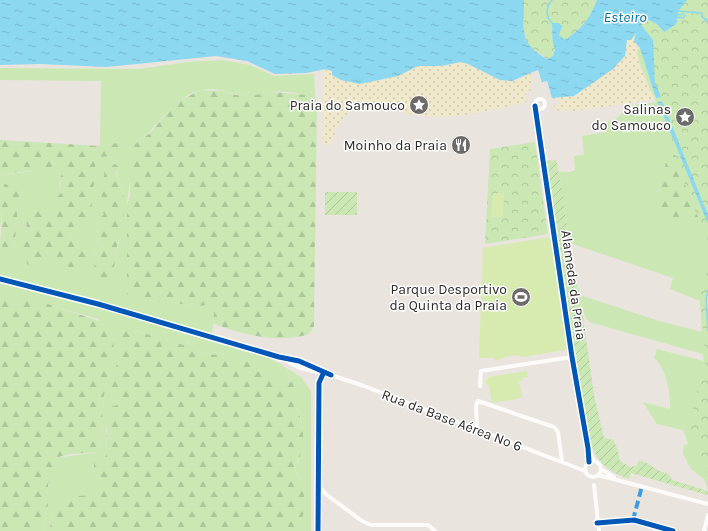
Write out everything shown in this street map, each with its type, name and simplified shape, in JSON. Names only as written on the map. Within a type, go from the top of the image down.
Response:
[{"type":"street","points":[[540,99],[545,103],[542,108],[539,109],[535,106],[535,101],[540,99]]},
{"type":"street","name":"Alameda da Praia","points":[[535,106],[572,356],[588,450]]},
{"type":"street","name":"Alameda da Praia","points":[[538,124],[538,115],[542,108]]},
{"type":"street","points":[[0,279],[98,304],[279,357],[299,361],[331,375]]},
{"type":"street","points":[[480,386],[481,371],[572,356]]},
{"type":"street","points":[[279,357],[291,365],[331,375]]},
{"type":"street","points":[[318,531],[319,383],[323,374]]},
{"type":"street","name":"Rua da Base Aérea Nº 6","points":[[331,375],[573,465]]},
{"type":"street","points":[[477,429],[476,406],[478,401],[554,427],[558,432],[562,461]]},
{"type":"street","points":[[588,450],[594,461],[599,464],[601,469],[618,480]]},
{"type":"street","points":[[585,471],[588,450]]},
{"type":"street","points":[[573,465],[587,464],[594,461]]},
{"type":"street","points":[[573,465],[585,471],[590,476],[598,475],[708,504]]},
{"type":"street","points":[[598,475],[601,469]]},
{"type":"street","points":[[318,485],[327,495],[362,521],[371,525],[428,525],[435,531]]},
{"type":"street","points":[[594,485],[599,531]]},
{"type":"street","points":[[318,500],[327,495]]},
{"type":"street","points":[[704,531],[708,516]]},
{"type":"street","points":[[597,523],[633,520],[673,531]]},
{"type":"green space","name":"Salinas do Samouco","points":[[523,0],[708,0],[708,247],[707,236],[692,204],[666,131],[640,48],[634,41],[636,34],[631,40],[591,16],[576,32],[565,40],[559,35],[560,29],[552,29],[554,33],[552,37],[555,49],[553,56],[547,59],[528,45],[524,33]]},
{"type":"green space","points":[[640,48],[656,98],[678,155],[665,165],[658,191],[666,218],[684,218],[708,224],[708,490],[704,479],[691,469],[683,454],[684,444],[686,446],[688,443],[683,430],[657,424],[643,402],[670,409],[670,396],[665,374],[654,358],[657,349],[704,361],[703,354],[589,322],[584,314],[580,297],[583,296],[659,321],[702,332],[700,301],[670,289],[673,278],[570,243],[559,172],[571,172],[575,170],[574,156],[584,155],[582,136],[606,132],[605,123],[617,118],[623,113],[625,106],[656,102],[639,63],[637,50]]},
{"type":"green space","points":[[223,60],[250,65],[274,76],[314,74],[315,97],[280,92],[245,96],[214,89],[201,90],[191,93],[174,106],[142,139],[134,145],[127,205],[141,300],[202,306],[209,303],[215,306],[212,333],[0,278],[0,245],[6,250],[13,250],[21,193],[4,184],[0,227],[0,176],[6,174],[33,172],[58,164],[68,164],[59,183],[61,193],[55,209],[43,211],[26,223],[26,235],[21,245],[29,266],[50,258],[57,262],[66,272],[83,240],[74,242],[70,238],[69,233],[88,230],[93,197],[96,157],[116,156],[117,143],[100,146],[101,81],[0,80],[0,68],[140,69],[187,62]],"holes":[[[118,166],[117,170],[123,196],[123,208],[111,287],[95,261],[98,220],[104,214],[100,209],[103,182]]]},
{"type":"green space","points":[[200,90],[223,91],[236,95],[250,96],[271,92],[309,95],[315,97],[317,104],[314,326],[309,334],[285,338],[261,337],[236,331],[213,323],[215,306],[209,303],[202,306],[140,300],[127,294],[127,205],[130,196],[129,151],[134,145],[150,133],[176,103]]},
{"type":"green space","points":[[0,140],[100,146],[117,143],[120,145],[116,156],[96,157],[93,197],[88,230],[69,233],[70,238],[74,242],[83,240],[86,243],[86,262],[83,269],[76,277],[51,259],[39,261],[29,266],[22,256],[21,245],[26,235],[27,214],[31,210],[43,211],[55,208],[56,198],[61,193],[61,177],[68,164],[59,164],[38,171],[15,172],[0,176]]},
{"type":"green space","points":[[535,142],[548,234],[485,244],[490,149]]},
{"type":"green space","points":[[671,155],[678,155],[700,205],[701,223],[684,218],[666,218],[656,210],[663,172]]},
{"type":"green space","points":[[556,160],[563,194],[573,275],[579,290],[594,395],[604,438],[613,440],[617,448],[620,461],[630,467],[636,466],[639,461],[643,462],[651,465],[661,472],[669,474],[672,480],[708,491],[707,495],[631,473],[629,479],[617,474],[600,461],[590,442],[580,399],[574,362],[546,161]]},
{"type":"green space","points":[[115,164],[118,166],[116,173],[124,197],[123,235],[118,240],[111,288],[97,282],[94,275],[98,220],[104,214],[100,209],[105,168]]},
{"type":"green space","points":[[4,184],[17,186],[21,193],[13,250],[6,250],[0,245],[2,216],[1,205]]},
{"type":"green space","points":[[325,192],[357,192],[357,215],[325,215]]},
{"type":"green space","points":[[493,193],[504,193],[503,217],[491,217]]},
{"type":"green space","name":"Parque Desportivo da Quinta da Praia","points":[[550,237],[568,345],[570,347],[565,348],[565,350],[523,357],[515,355],[508,356],[495,361],[495,358],[479,358],[483,248]]},
{"type":"green space","points":[[708,265],[708,473],[706,468],[700,466],[700,448],[690,428],[694,403],[706,361],[700,301]]},
{"type":"green space","points":[[0,282],[114,311],[268,357],[301,377],[311,391],[311,531],[305,531],[301,522],[304,513],[304,497],[302,486],[294,465],[299,461],[302,425],[299,412],[295,406],[297,398],[293,382],[254,369],[253,364],[220,352],[215,355],[201,352],[188,342],[183,345],[132,329],[125,344],[111,391],[121,404],[106,427],[106,456],[101,460],[94,460],[94,470],[100,484],[88,495],[60,499],[52,508],[50,531],[43,531],[48,505],[48,485],[54,458],[100,452],[104,395],[112,358],[98,319],[43,303],[27,295],[13,299],[0,291]]},
{"type":"green space","points":[[0,291],[13,298],[27,295],[49,305],[94,319],[116,329],[112,358],[104,395],[100,452],[71,454],[54,458],[48,485],[48,505],[43,531],[0,531]]},
{"type":"green space","points":[[128,323],[131,324],[132,328],[137,331],[183,345],[193,343],[199,346],[201,352],[215,355],[220,352],[253,364],[254,369],[293,382],[297,398],[295,406],[303,428],[303,445],[298,460],[294,465],[301,482],[303,492],[304,508],[301,522],[305,531],[50,531],[52,508],[55,499],[88,495],[100,484],[94,470],[94,460],[101,460],[106,456],[109,413],[111,407],[121,404],[111,391],[123,334]]},
{"type":"green space","points":[[527,371],[528,377],[522,378],[522,381],[519,381],[522,398],[492,403],[489,386],[485,380],[488,380],[488,377]]},
{"type":"sand","points":[[636,33],[636,45],[640,48],[637,50],[641,69],[650,90],[656,99],[569,112],[568,109],[555,111],[554,105],[560,104],[559,100],[552,100],[552,98],[574,96],[613,69],[627,45],[627,40],[632,39]]},
{"type":"sand","name":"Praia do Samouco","points":[[461,62],[471,65],[502,80],[510,81],[520,79],[531,73],[533,84],[529,85],[531,92],[526,93],[527,102],[476,113],[437,117],[369,107],[355,108],[342,120],[330,145],[322,145],[324,69],[332,71],[360,84],[398,76],[418,66],[441,66]]},
{"type":"water","name":"Esteiro","points":[[0,0],[524,0],[524,28],[527,41],[531,47],[547,59],[553,56],[555,49],[552,23],[559,23],[562,26],[559,35],[565,40],[585,23],[597,0],[687,0],[678,11],[677,22],[675,25],[664,32],[657,24],[645,18],[642,19],[642,26],[653,40],[655,82],[661,97],[656,98],[640,48],[634,41],[636,33],[631,40],[627,40],[625,56],[613,69],[574,96],[552,98],[547,81],[542,82],[538,70],[512,81],[500,80],[461,62],[441,66],[418,66],[398,76],[360,84],[341,80],[332,75],[332,71],[326,69],[306,73],[275,74],[247,61],[216,56],[107,67],[40,64],[0,65]]},
{"type":"water","points":[[662,101],[708,215],[708,224],[658,102]]},
{"type":"waterway","points":[[552,0],[548,6],[547,14],[552,23]]},
{"type":"waterway","points":[[678,11],[702,13],[702,17],[707,20],[707,22]]},
{"type":"waterway","points":[[677,14],[681,15],[683,13]]},
{"type":"waterway","points":[[677,17],[683,18],[685,15]]},
{"type":"waterway","points":[[708,289],[706,300],[708,331]]},
{"type":"marked path","points":[[633,520],[642,486]]},
{"type":"cycle path","points":[[535,106],[589,462]]},
{"type":"cycle path","points":[[0,279],[98,304],[279,357],[299,361],[331,375]]},
{"type":"cycle path","points":[[318,531],[319,383],[323,374]]},
{"type":"cycle path","points":[[597,523],[634,520],[673,531]]},
{"type":"place","name":"Praia do Samouco","points":[[419,105]]},
{"type":"place","name":"Salinas do Samouco","points":[[685,117]]},
{"type":"place","name":"Moinho da Praia","points":[[461,145]]},
{"type":"place","name":"Parque Desportivo da Quinta da Praia","points":[[521,297]]}]
